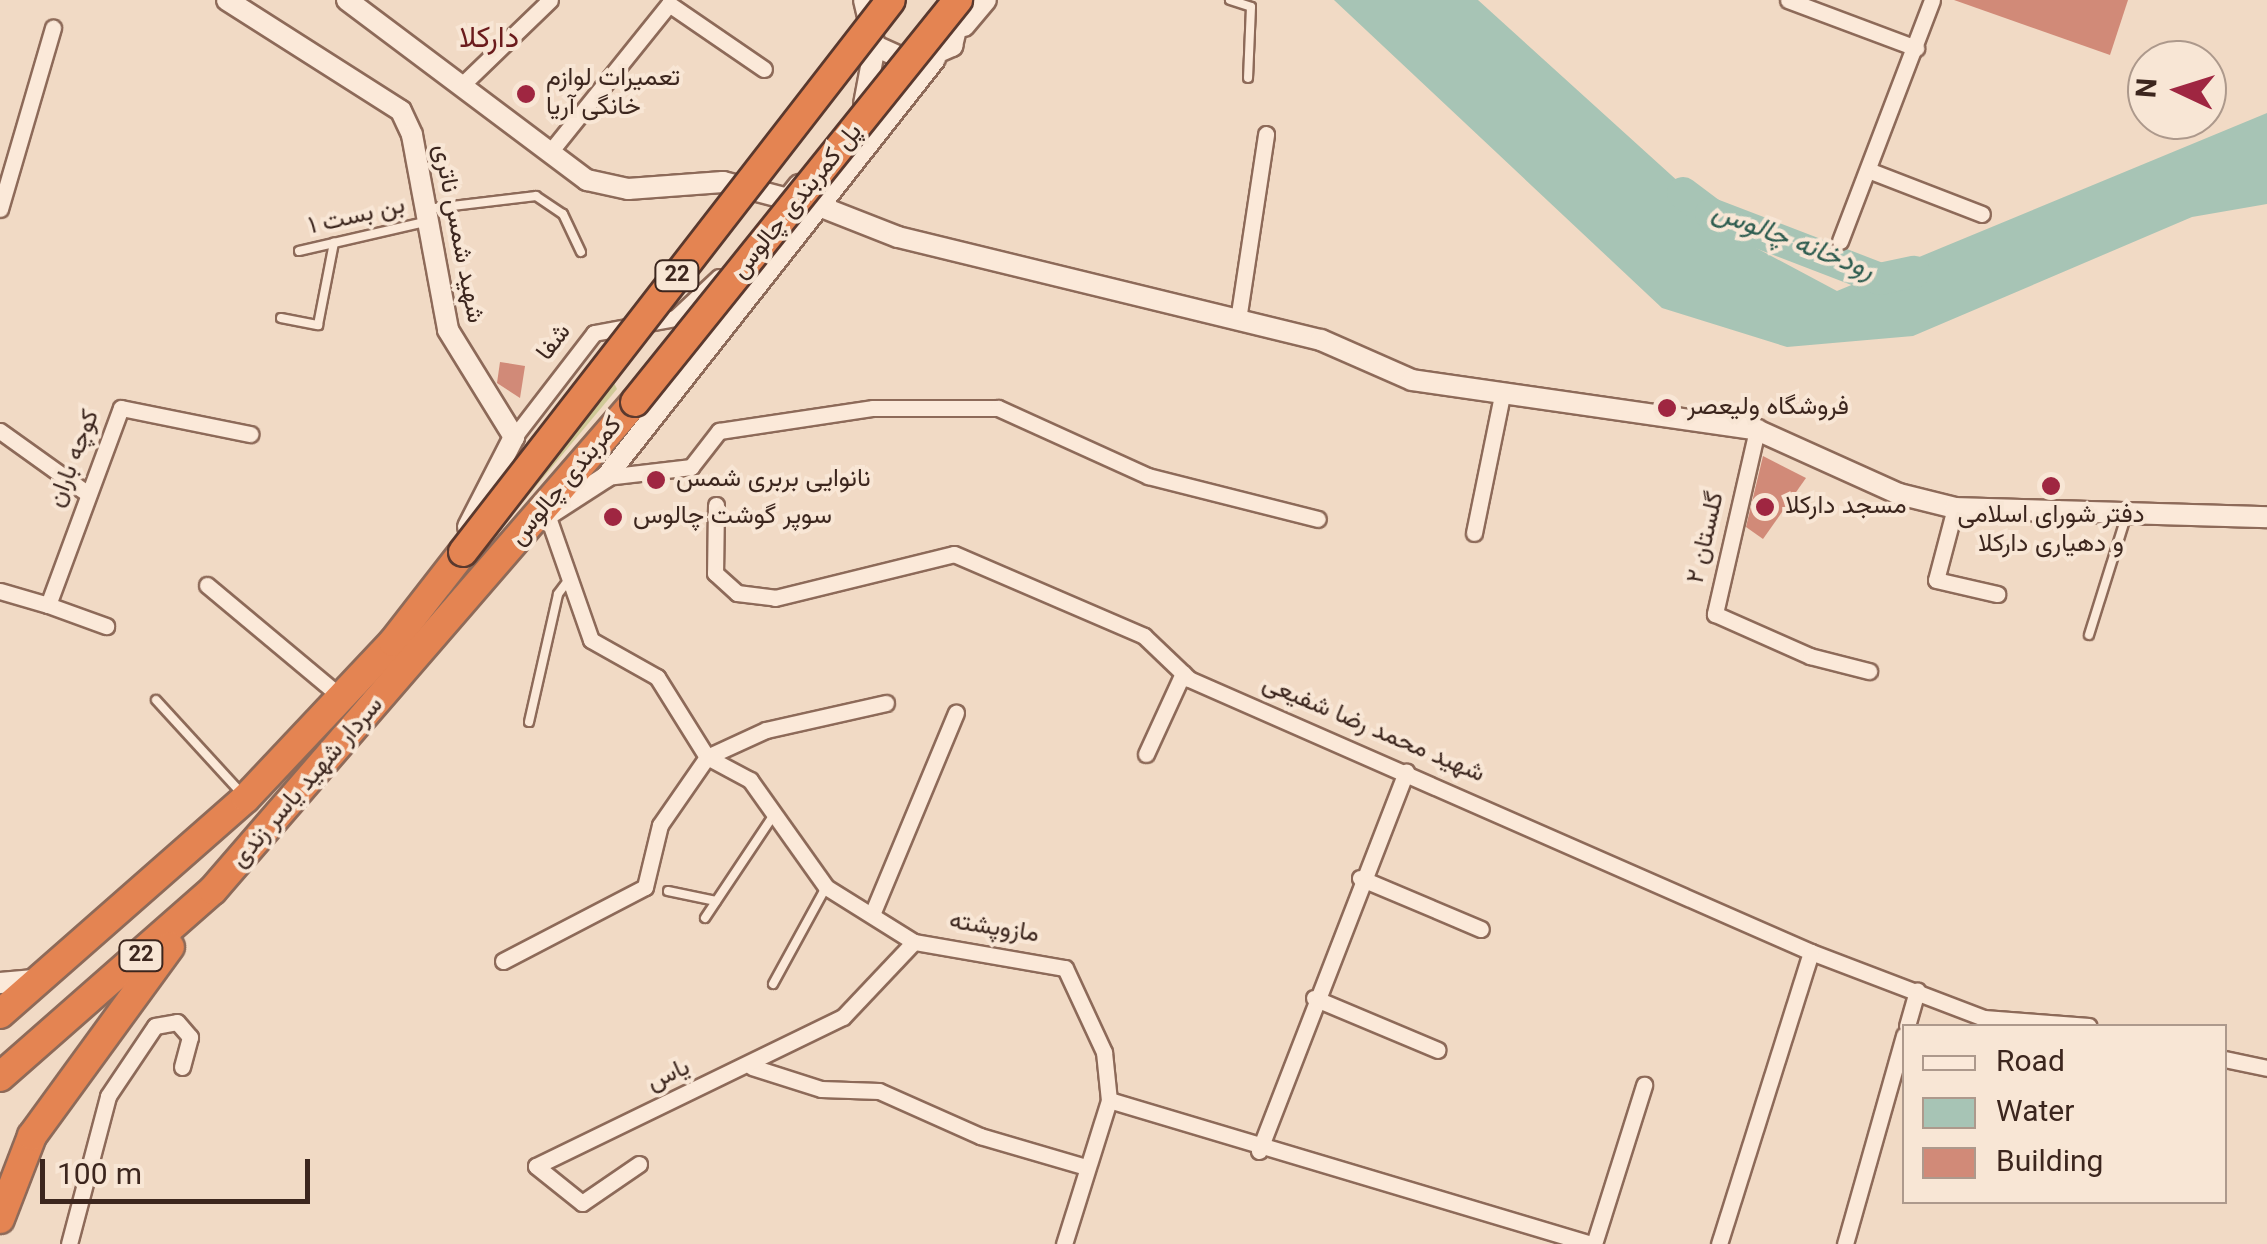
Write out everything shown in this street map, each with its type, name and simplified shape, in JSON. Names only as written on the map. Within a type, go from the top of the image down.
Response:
[{"type":"highway","name":"سردار شهید یاسر زندی","points":[[0,1014],[246,798],[393,642],[891,0]]},
{"type":"highway","name":"پل کمربندی چالوس","points":[[635,402],[961,9]]},
{"type":"highway","name":"کمربندی چالوس","points":[[500,562],[542,522],[635,402]]},
{"type":"highway","name":"سردار شهید یاسر زندی","points":[[393,642],[457,584],[500,562]]},
{"type":"highway","name":"سردار شهید یاسر زندی","points":[[0,1078],[212,890],[500,562]]},
{"type":"highway","points":[[246,798],[273,824]]},
{"type":"highway","points":[[0,1219],[61,1091],[212,890]]},
{"type":"street","name":"شهید شمس ناتری","points":[[227,0],[401,111],[448,330],[514,437]]},
{"type":"street","points":[[347,0],[465,82],[588,180],[628,190],[723,182],[788,199],[872,94],[875,46],[862,2]]},
{"type":"street","points":[[465,82],[550,0]]},
{"type":"street","points":[[542,522],[606,478],[896,117],[935,59],[961,9],[986,0]]},
{"type":"street","points":[[1788,0],[1916,48]]},
{"type":"street","points":[[1840,241],[1932,0]]},
{"type":"street","points":[[550,152],[669,4],[764,69]]},
{"type":"street","points":[[0,210],[53,28]]},
{"type":"street","points":[[875,46],[903,61],[935,59]]},
{"type":"street","points":[[872,94],[894,96],[896,117]]},
{"type":"street","points":[[1238,320],[1266,134]]},
{"type":"street","points":[[1868,170],[1982,214]]},
{"type":"street","name":"شفا","points":[[514,437],[594,332],[688,312],[788,199]]},
{"type":"street","points":[[824,208],[898,238],[1321,340],[1412,380],[1757,430],[1884,488],[1955,508],[2267,517]]},
{"type":"street","points":[[1474,533],[1502,395]]},
{"type":"street","name":"کوچه باران","points":[[48,605],[121,408],[250,434]]},
{"type":"street","points":[[606,478],[692,466],[719,430],[874,408],[998,408],[1148,476],[1318,520]]},
{"type":"street","name":"گلستان ۲","points":[[1757,430],[1715,614],[1810,656],[1869,671]]},
{"type":"street","points":[[0,431],[88,494]]},
{"type":"street","points":[[393,642],[514,437]]},
{"type":"street","name":"شهید محمد رضا شفیعی","points":[[716,505],[715,574],[737,593],[775,598],[954,554],[1144,636],[1184,672],[1811,952],[1984,1018],[2063,1024]]},
{"type":"street","points":[[1955,508],[1936,580],[1997,594]]},
{"type":"street","name":"مازوپشته","points":[[542,522],[573,574],[591,640],[657,677],[707,757],[750,780],[771,819],[826,888],[872,912],[914,942],[1065,968],[1104,1052],[1109,1100]]},
{"type":"street","points":[[207,585],[342,697]]},
{"type":"street","points":[[0,591],[106,626]]},
{"type":"street","points":[[1146,754],[1184,672]]},
{"type":"street","points":[[503,961],[645,887],[660,824],[707,757],[766,730],[886,703]]},
{"type":"street","points":[[872,912],[956,712]]},
{"type":"street","points":[[1259,1150],[1360,878],[1406,772]]},
{"type":"street","points":[[1360,878],[1481,929]]},
{"type":"street","name":"یاس","points":[[639,1164],[582,1203],[536,1166],[752,1067],[843,1018],[914,942]]},
{"type":"street","points":[[1719,1244],[1811,952]]},
{"type":"street","points":[[0,982],[43,978]]},
{"type":"street","points":[[1908,1024],[1918,990]]},
{"type":"street","points":[[1314,998],[1438,1050]]},
{"type":"street","points":[[69,1244],[108,1096],[156,1026],[177,1022],[190,1038],[182,1067]]},
{"type":"street","points":[[1845,1244],[1902,1042]]},
{"type":"street","points":[[2227,1060],[2267,1068]]},
{"type":"street","points":[[752,1067],[821,1088],[879,1091],[980,1136],[1086,1167]]},
{"type":"street","points":[[1064,1244],[1109,1100],[1259,1150],[1592,1244],[1644,1085]]},
{"type":"lane","points":[[1230,0],[1251,7],[1248,78]]},
{"type":"lane","name":"بن بست ۱","points":[[300,251],[424,216],[536,196],[563,214],[581,252]]},
{"type":"lane","points":[[281,318],[318,325],[334,243]]},
{"type":"lane","points":[[2089,635],[2128,510]]},
{"type":"lane","points":[[529,722],[558,594],[573,574]]},
{"type":"lane","points":[[156,700],[246,798]]},
{"type":"lane","points":[[705,918],[771,819]]},
{"type":"lane","points":[[772,984],[826,888]]},
{"type":"lane","points":[[668,891],[716,902]]},
{"type":"shaded area","points":[[613,381],[617,389],[457,581]]},
{"type":"water","points":[[1334,0],[1478,0],[1745,242],[1837,291],[2202,140],[2227,140],[2227,130],[2267,113],[2267,204],[2192,217],[1913,336],[1787,347],[1662,308]]},
{"type":"building","points":[[1954,0],[2128,0],[2110,55]]},
{"type":"building","points":[[500,362],[525,366],[520,398],[497,383]]},
{"type":"building","name":"مسجد دارکلا","points":[[1763,456],[1806,478],[1763,539],[1746,527]]},
{"type":"waterway","name":"رودخانه چالوس","points":[[1683,193],[1711,214],[1880,279],[1914,272]]},
{"type":"place","name":"تعمیرات لوازم خانگی آریا","points":[[526,94]]},
{"type":"place","name":"فروشگاه ولیعصر","points":[[1667,408]]},
{"type":"place","name":"نانوایی بربری شمس","points":[[656,480]]},
{"type":"place","name":"دفتر شورای اسلامی و دهیاری دارکلا","points":[[2051,486]]},
{"type":"place","name":"مسجد دارکلا","points":[[1765,507]]},
{"type":"place","name":"سوپر گوشت چالوس","points":[[613,517]]},
{"type":"district","name":"دارکلا","points":[[489,40]]}]
